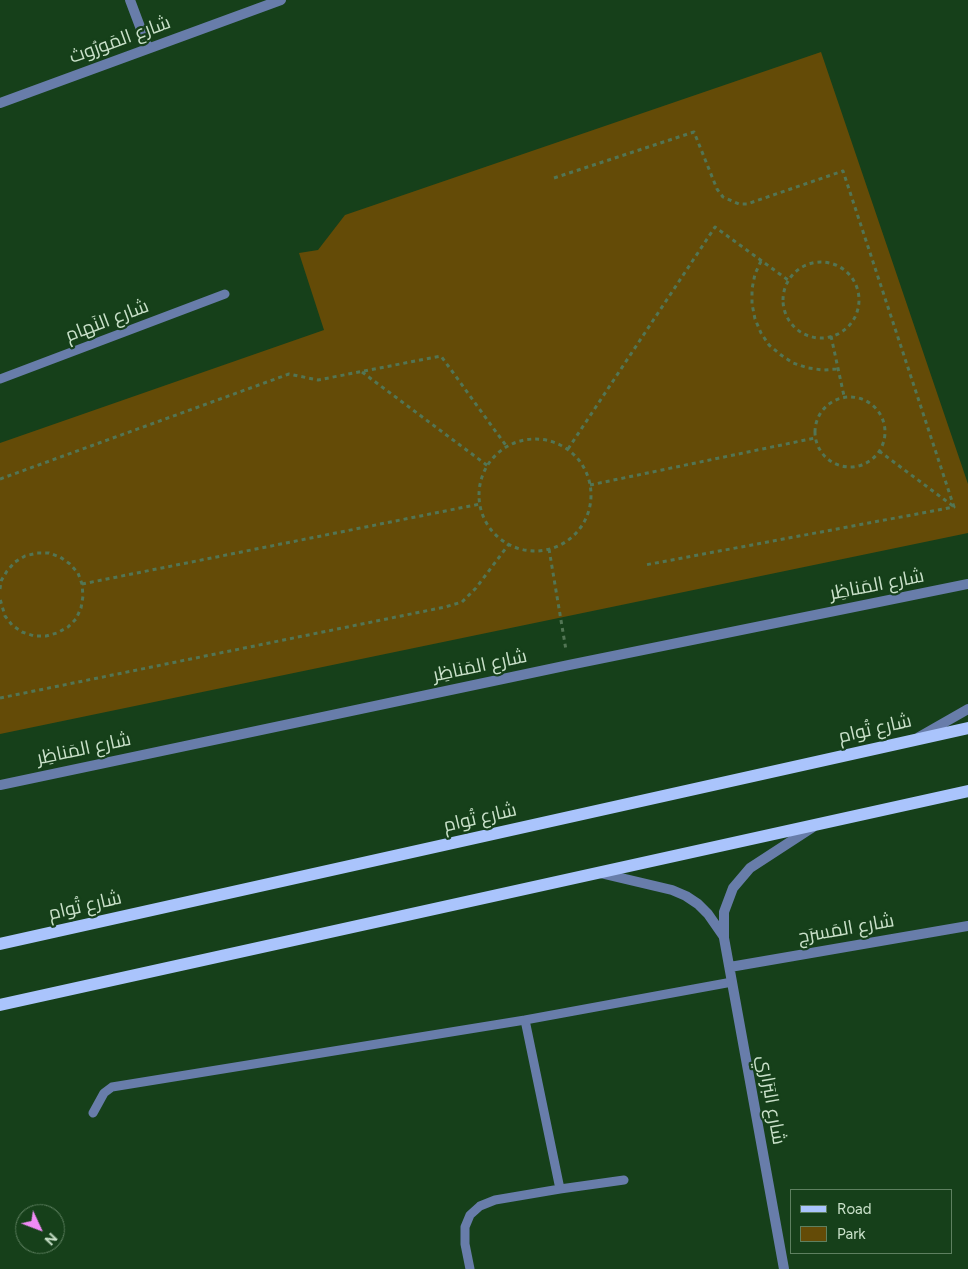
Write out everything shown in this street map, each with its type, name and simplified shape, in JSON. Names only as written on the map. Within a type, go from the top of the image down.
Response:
[{"type":"main road","name":"شارع تُوام","points":[[0,944],[968,728]]},
{"type":"main road","points":[[0,1005],[968,791]]},
{"type":"street","points":[[130,0],[148,48]]},
{"type":"street","name":"شارع المَورُوث","points":[[0,103],[281,0]]},
{"type":"street","name":"شارع المَناظِر","points":[[0,785],[569,665],[968,584]]},
{"type":"street","points":[[913,740],[968,709]]},
{"type":"street","name":"شارع البَرَاري","points":[[784,1269],[724,938],[724,912],[733,888],[740,877],[750,868],[818,824]]},
{"type":"street","name":"شارع البَرَاري","points":[[597,873],[672,890],[686,896],[708,914],[724,938]]},
{"type":"street","name":"شارع المَسرَج","points":[[730,967],[968,926]]},
{"type":"lane","name":"شارع النَهام","points":[[0,379],[225,294]]},
{"type":"lane","points":[[94,1113],[104,1093],[112,1087],[525,1020],[732,982]]},
{"type":"lane","points":[[525,1020],[560,1189]]},
{"type":"lane","points":[[470,1269],[465,1244],[465,1227],[470,1215],[480,1206],[495,1200],[624,1180]]},
{"type":"path","points":[[554,178],[694,132],[717,189],[723,197],[739,204],[747,204],[843,171],[954,506]]},
{"type":"path","points":[[568,449],[714,227],[788,280]]},
{"type":"path","points":[[761,261],[755,274],[752,304],[758,326],[770,345],[794,363],[808,368],[838,369]]},
{"type":"path","points":[[816,262],[827,262],[838,266],[854,281],[858,292],[856,314],[850,324],[841,332],[820,338],[808,336],[798,331],[790,323],[782,302],[788,280],[805,266],[816,262]]},
{"type":"path","points":[[831,336],[844,396]]},
{"type":"path","points":[[0,479],[289,374],[318,380],[441,356],[507,447]]},
{"type":"path","points":[[361,372],[488,466]]},
{"type":"path","points":[[844,396],[854,396],[873,404],[884,421],[884,442],[880,451],[872,459],[853,467],[832,463],[818,448],[814,438],[814,426],[824,407],[833,400],[844,396]]},
{"type":"path","points":[[590,486],[814,438]]},
{"type":"path","points":[[531,439],[556,443],[568,449],[578,459],[586,472],[590,486],[591,499],[588,513],[582,525],[573,536],[562,544],[549,549],[522,549],[498,537],[484,517],[480,504],[482,478],[496,455],[507,447],[531,439]]},
{"type":"path","points":[[880,451],[954,506]]},
{"type":"path","points":[[82,584],[480,504]]},
{"type":"path","points":[[645,565],[954,506]]},
{"type":"path","points":[[0,698],[445,608],[462,602],[469,595],[509,544]]},
{"type":"path","points":[[549,549],[569,665]]},
{"type":"path","points":[[0,589],[1,581],[15,562],[25,556],[49,553],[60,557],[78,573],[82,584],[83,596],[81,608],[76,619],[68,627],[46,636],[34,636],[22,632],[12,625],[5,616],[0,599]]},
{"type":"green space","points":[[821,52],[968,484],[968,533],[0,734],[0,443],[324,330],[299,253],[318,250],[345,215]]}]
